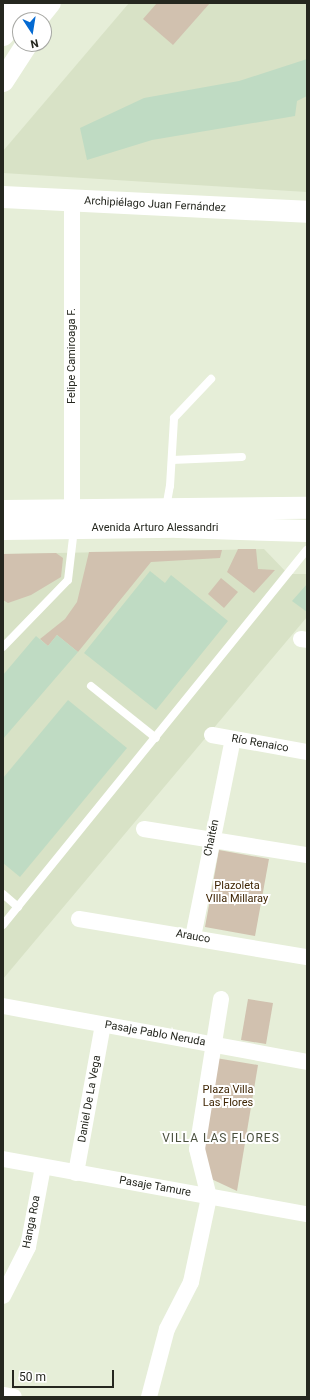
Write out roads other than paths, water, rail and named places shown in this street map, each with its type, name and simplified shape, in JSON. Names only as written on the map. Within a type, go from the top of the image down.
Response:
[{"type":"main road","points":[[3,9],[9,3]]},
{"type":"main road","points":[[3,34],[29,3]]},
{"type":"main road","points":[[43,12],[50,3]]},
{"type":"main road","points":[[48,12],[54,3]]},
{"type":"main road","points":[[3,61],[12,50]]},
{"type":"main road","points":[[3,81],[22,52]]},
{"type":"main road","name":"Archipiélago Juan Fernández","points":[[3,198],[307,212]]},
{"type":"main road","name":"Avenida Arturo Alessandri","points":[[3,528],[166,509],[307,508]]},
{"type":"main road","name":"Avenida Arturo Alessandri","points":[[3,511],[73,519],[307,531]]},
{"type":"street","name":"Felipe Camiroaga F.","points":[[72,201],[73,519]]},
{"type":"street","name":"Río Renaico","points":[[212,735],[307,752]]},
{"type":"street","name":"Chaitén","points":[[193,937],[233,739]]},
{"type":"street","points":[[144,829],[212,838],[307,855]]},
{"type":"street","name":"Arauco","points":[[79,918],[307,957]]},
{"type":"street","points":[[149,1397],[167,1329],[191,1282],[209,1196],[198,1149],[221,999]]},
{"type":"street","name":"Pasaje Pablo Neruda","points":[[3,1006],[307,1062]]},
{"type":"street","name":"Daniel De La Vega","points":[[76,1173],[103,1024]]},
{"type":"street","name":"Pasaje Tamure","points":[[3,1159],[307,1214]]},
{"type":"street","name":"Hanga Roa","points":[[3,1296],[28,1247],[43,1167]]},
{"type":"street","points":[[3,1395],[14,1397]]},
{"type":"lane","points":[[166,509],[172,460],[174,418],[211,379]]},
{"type":"lane","points":[[172,460],[242,457]]},
{"type":"lane","points":[[3,647],[68,580],[73,519]]},
{"type":"lane","points":[[3,925],[307,550]]},
{"type":"lane","points":[[91,686],[156,738]]},
{"type":"lane","points":[[3,894],[18,906]]},
{"type":"district","name":"VILLA LAS FLORES","points":[[221,1139]]},
{"type":"park label","name":"Plazoleta VIlla Millaray","points":[[237,893]]},
{"type":"park label","name":"Plaza Villa Las Flores","points":[[228,1097]]}]
